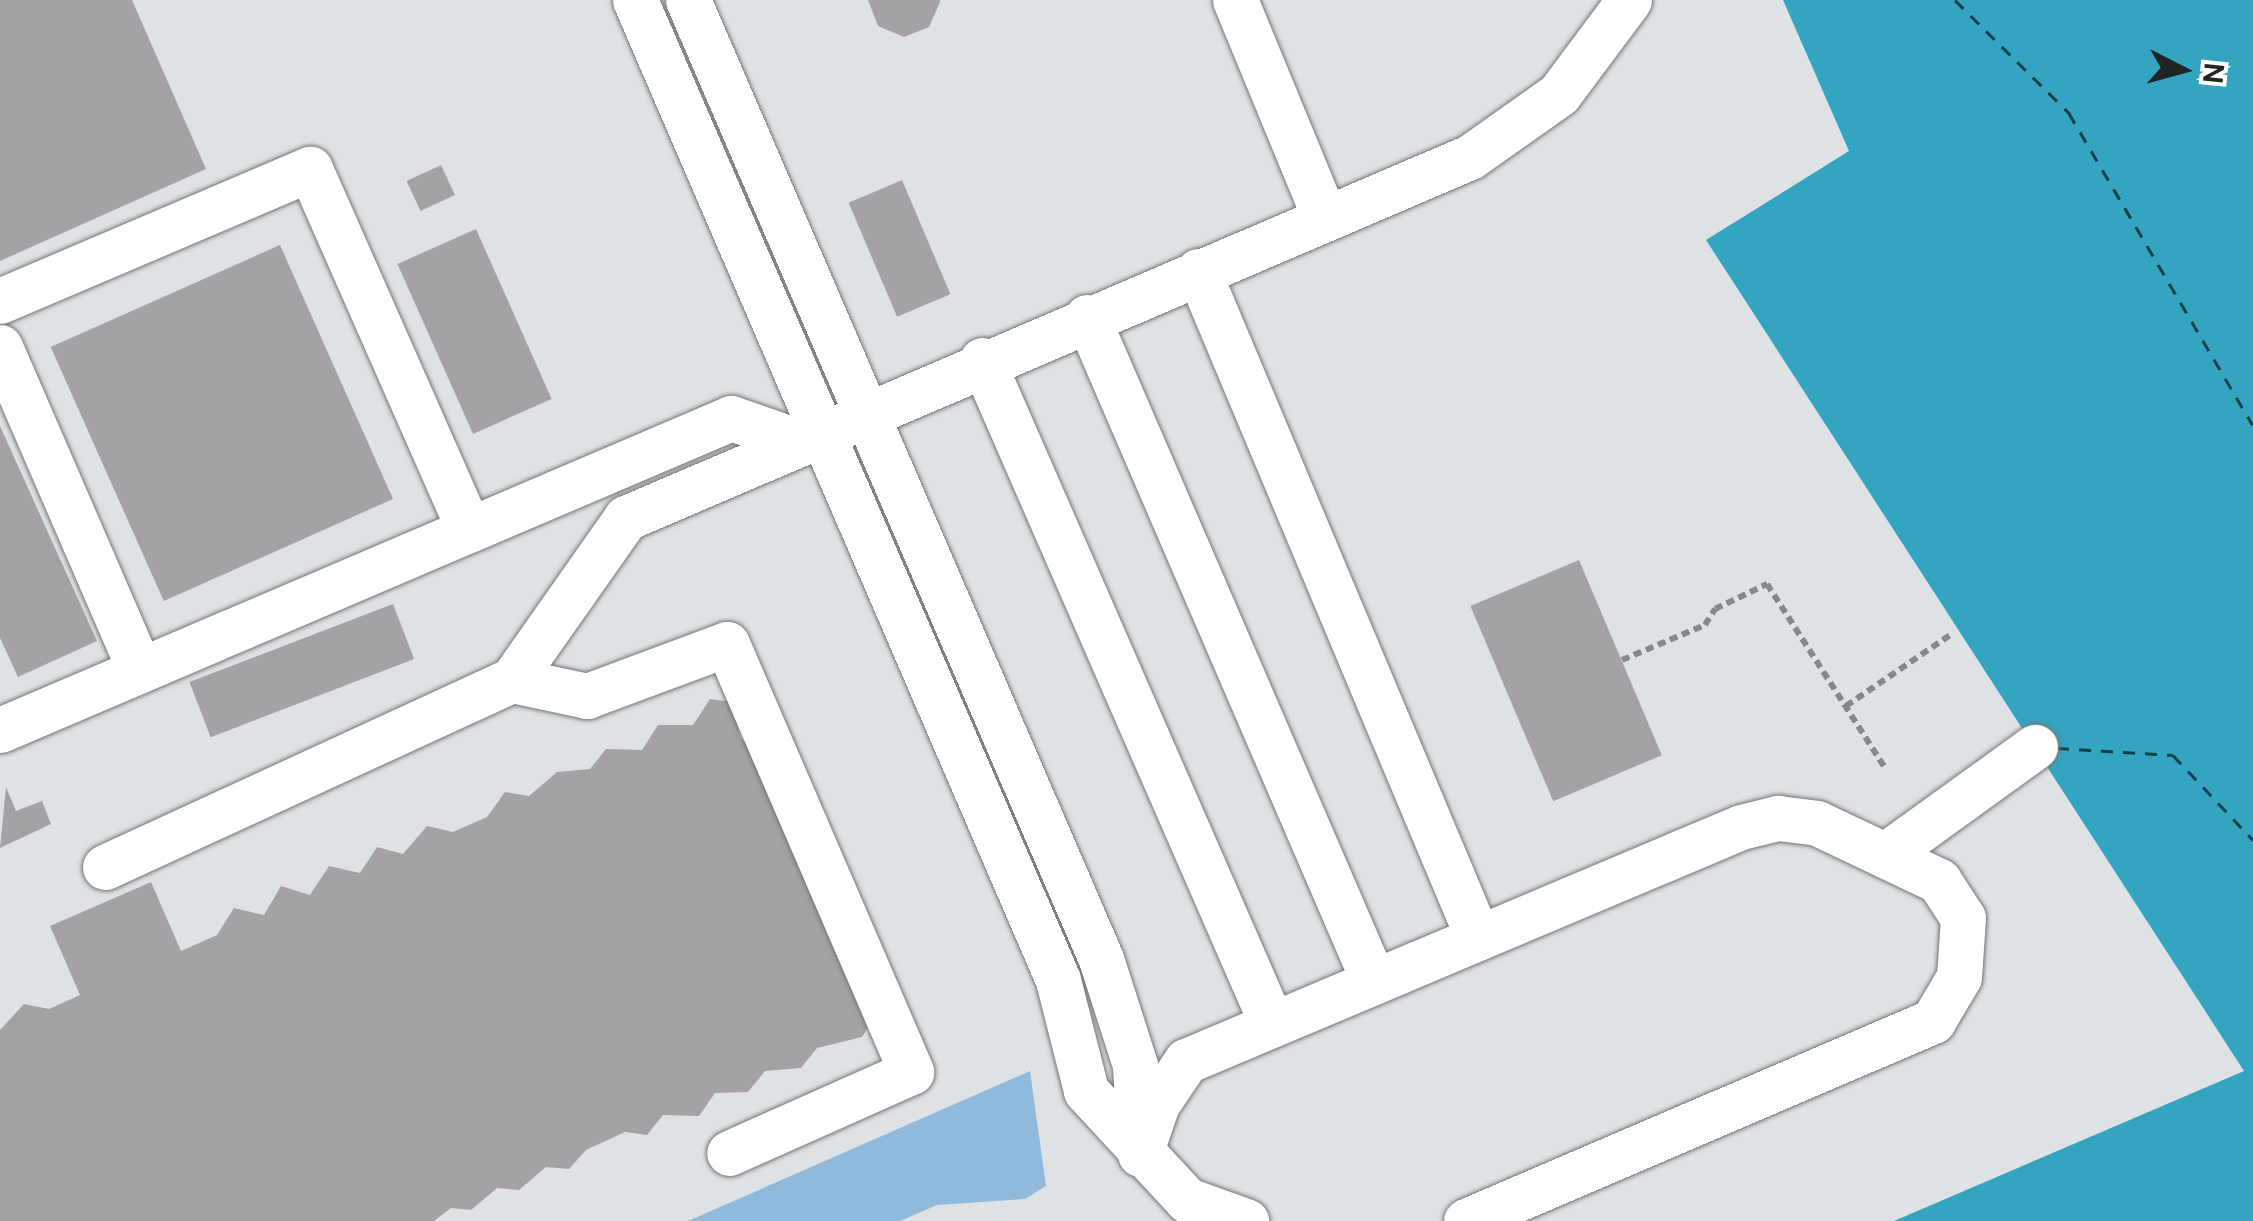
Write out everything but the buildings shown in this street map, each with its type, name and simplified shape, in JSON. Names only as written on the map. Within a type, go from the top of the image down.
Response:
[{"type":"street","points":[[635,0],[808,434],[1058,980],[1086,1091],[1140,1154],[1187,1200],[1246,1221]]},
{"type":"street","points":[[688,0],[882,403],[1101,958],[1135,1066],[1140,1154]]},
{"type":"street","points":[[1234,0],[1325,218]]},
{"type":"street","points":[[105,867],[512,680],[626,518],[808,434],[1325,218],[1500,136],[1559,94],[1629,0]]},
{"type":"street","points":[[0,301],[310,169],[470,529]]},
{"type":"street","points":[[1198,271],[1478,938]]},
{"type":"street","points":[[1087,317],[1374,982]]},
{"type":"street","points":[[0,347],[140,670]]},
{"type":"street","points":[[982,360],[1272,1024]]},
{"type":"street","points":[[0,730],[730,418],[808,434]]},
{"type":"street","points":[[512,680],[586,696],[727,644],[911,1072],[730,1152]]},
{"type":"street","points":[[1884,855],[2036,747]]},
{"type":"street","points":[[1140,1154],[1157,1104],[1186,1060],[1778,818],[1817,822],[1938,881],[1963,918],[1959,978],[1933,1021],[1466,1221]]},
{"type":"path","points":[[1622,660],[1705,625],[1715,609],[1767,584],[1885,768]]},
{"type":"path","points":[[1846,706],[1950,635]]},
{"type":"shaded area","points":[[1783,0],[2253,0],[2253,1221],[1894,1221],[2244,1071],[1706,240],[1849,151]]},
{"type":"shaded area","points":[[1030,1071],[1046,1186],[1025,1199],[937,1205],[900,1221],[688,1221]]},
{"type":"ferry route","points":[[1955,0],[2069,113],[2253,425]]},
{"type":"ferry route","points":[[2057,748],[2173,755],[2253,840]]}]
